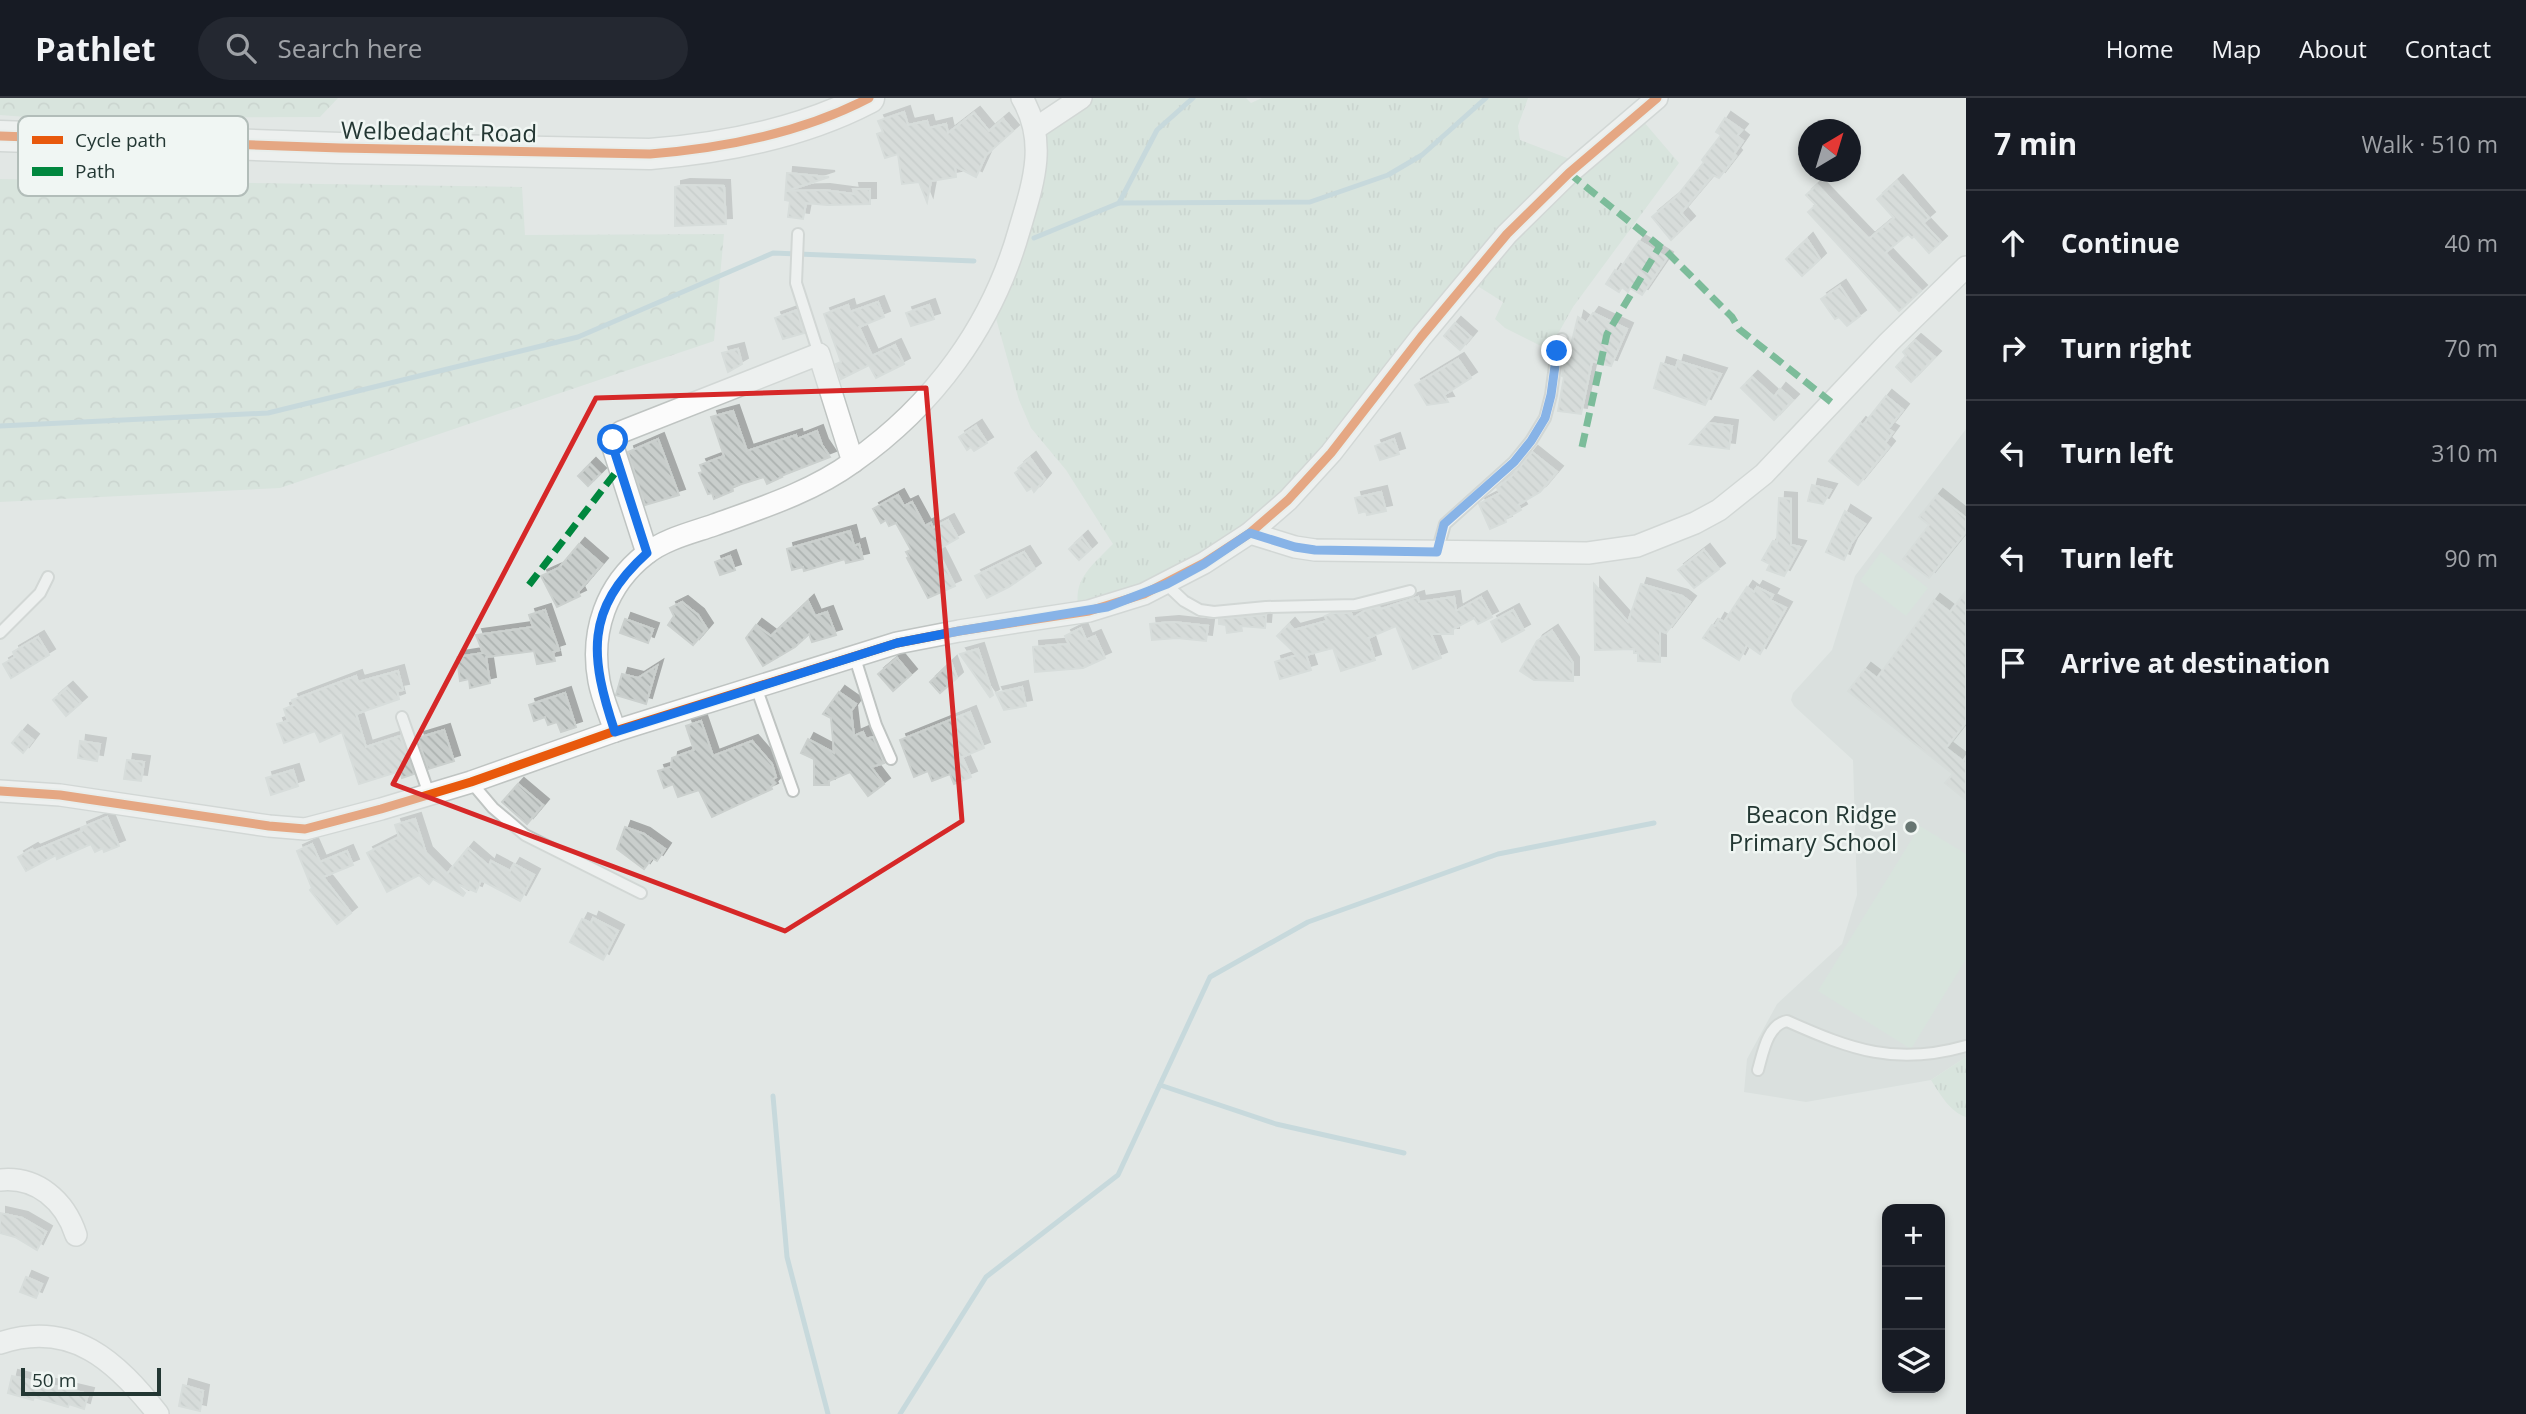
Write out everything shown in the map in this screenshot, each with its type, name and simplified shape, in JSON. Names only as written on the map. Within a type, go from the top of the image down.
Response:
[{"type":"street","name":"Welbedacht Road","points":[[248,144],[650,154],[690,151],[764,136],[833,115],[869,98]]},
{"type":"street","points":[[615,732],[599,682],[597,635],[603,612],[615,587],[630,568],[647,553],[668,541],[797,494],[853,463],[890,433],[943,381],[959,360],[993,302],[1011,261],[1025,211],[1036,159],[1036,128],[1022,98]]},
{"type":"street","points":[[1036,128],[1081,98]]},
{"type":"street","points":[[0,791],[117,802],[289,829],[318,825],[381,810],[471,782],[615,732],[854,655],[920,638],[1107,607],[1167,584],[1204,564],[1250,533],[1311,477],[1429,326],[1507,234],[1569,173],[1657,98]]},
{"type":"street","name":"Welbedacht Road","points":[[0,136],[18,137]]},
{"type":"street","points":[[1250,533],[1295,547],[1315,550],[1553,553],[1613,550],[1637,546],[1664,536],[1719,510],[1765,474],[1880,352],[1966,267]]},
{"type":"street","points":[[647,553],[613,447],[615,436],[818,354],[853,463]]},
{"type":"street","points":[[0,1180],[13,1178],[46,1190],[71,1220],[76,1236]]},
{"type":"street","points":[[0,1343],[25,1336],[41,1336],[63,1339],[84,1347],[123,1372],[158,1414]]},
{"type":"lane","points":[[798,234],[796,283],[818,354]]},
{"type":"lane","points":[[1437,552],[1444,524],[1514,462],[1545,418],[1557,351],[1562,339]]},
{"type":"lane","points":[[0,633],[40,593],[48,578]]},
{"type":"lane","points":[[1167,584],[1184,601],[1200,610],[1214,612],[1266,607],[1355,605],[1410,591]]},
{"type":"lane","points":[[854,655],[876,725],[891,759]]},
{"type":"lane","points":[[756,687],[793,790]]},
{"type":"lane","points":[[402,717],[429,794]]},
{"type":"lane","points":[[471,782],[493,808],[525,835],[641,893]]},
{"type":"lane","points":[[1758,1070],[1772,1030],[1781,1022],[1787,1021],[1828,1039],[1877,1054],[1939,1054],[1966,1046]]},
{"type":"highlighted area","points":[[926,388],[962,821],[785,931],[393,784],[596,398]]},
{"type":"shaded area","name":"Beacon Ridge Primary School","points":[[1966,429],[1966,1057],[1931,1080],[1806,1102],[1744,1092],[1747,1059],[1777,1004],[1842,944],[1857,895],[1853,760],[1794,706],[1791,700],[1793,693],[1832,650],[1855,576]]},
{"type":"green space","points":[[0,98],[338,98],[320,117],[0,115]]},
{"type":"green space","points":[[1086,98],[1246,98],[1251,103],[1262,98],[1528,98],[1518,126],[1520,140],[1580,163],[1638,115],[1679,163],[1573,307],[1549,350],[1505,328],[1495,319],[1503,302],[1468,280],[1250,535],[1080,614],[1078,592],[1085,574],[1113,544],[1066,470],[1031,428],[1019,400],[993,308],[1037,129]]},
{"type":"green space","points":[[0,179],[18,179],[18,196],[248,196],[248,183],[522,187],[525,235],[724,234],[714,341],[280,488],[0,502]]},
{"type":"green space","points":[[1881,552],[1928,588],[1906,616],[1860,581]]},
{"type":"green space","points":[[1920,826],[1966,854],[1966,959],[1911,1049],[1818,991]]},
{"type":"green space","points":[[1966,1057],[1966,1117],[1950,1107],[1931,1080]]},
{"type":"building","points":[[904,112],[908,125],[927,121],[929,128],[946,124],[948,133],[974,113],[989,131],[1003,119],[1013,131],[986,155],[976,177],[955,166],[956,177],[931,181],[927,202],[919,182],[902,184],[898,154],[885,158],[877,134],[883,132],[878,121]]},
{"type":"building","points":[[1725,118],[1742,130],[1737,136],[1743,141],[1734,154],[1736,156],[1719,178],[1713,175],[1681,213],[1689,222],[1671,240],[1652,217],[1677,196],[1704,162],[1702,160],[1721,135],[1716,132]]},
{"type":"building","points":[[787,173],[829,177],[786,191],[824,190],[854,194],[853,189],[870,189],[870,204],[806,203],[803,219],[788,217],[790,201],[785,200]]},
{"type":"building","points":[[1897,181],[1929,218],[1923,223],[1941,242],[1929,253],[1914,236],[1912,238],[1908,234],[1885,253],[1921,291],[1899,311],[1808,212],[1816,205],[1806,195],[1817,185],[1870,238],[1894,218],[1877,199]]},
{"type":"building","points":[[724,186],[726,224],[675,226],[675,187]]},
{"type":"building","points":[[1807,239],[1820,259],[1802,276],[1786,259]]},
{"type":"building","points":[[1639,241],[1667,258],[1642,295],[1630,288],[1628,292],[1622,287],[1619,292],[1606,284],[1615,270],[1618,272]]},
{"type":"building","points":[[1840,286],[1860,316],[1847,326],[1839,317],[1835,319],[1821,299]]},
{"type":"building","points":[[878,302],[884,317],[859,327],[872,356],[895,345],[904,364],[876,378],[869,365],[841,379],[836,364],[841,362],[824,314],[848,305],[850,312]]},
{"type":"building","points":[[929,305],[934,319],[911,326],[906,313]]},
{"type":"building","points":[[797,310],[804,333],[783,339],[775,318]]},
{"type":"building","points":[[1593,313],[1627,329],[1611,366],[1592,361],[1581,414],[1558,411],[1564,361],[1567,361],[1578,317],[1586,323]]},
{"type":"building","points":[[1455,323],[1471,337],[1460,350],[1444,336]]},
{"type":"building","points":[[1915,340],[1935,357],[1911,382],[1896,367],[1906,356],[1903,352]]},
{"type":"building","points":[[738,349],[742,364],[728,372],[722,353]]},
{"type":"building","points":[[1458,359],[1471,378],[1444,395],[1448,402],[1427,405],[1415,385]]},
{"type":"building","points":[[1678,361],[1721,374],[1705,405],[1654,388],[1661,363],[1676,368]]},
{"type":"building","points":[[1752,377],[1774,397],[1780,389],[1793,400],[1774,420],[1741,388]]},
{"type":"building","points":[[1886,396],[1903,410],[1888,429],[1893,432],[1885,443],[1889,447],[1858,485],[1829,461]]},
{"type":"building","points":[[733,411],[747,451],[796,435],[797,439],[817,431],[830,457],[767,484],[764,477],[732,487],[733,491],[714,499],[712,493],[708,494],[699,473],[703,472],[700,465],[724,456],[711,417]]},
{"type":"building","points":[[1709,423],[1732,426],[1729,449],[1690,444]]},
{"type":"building","points":[[976,426],[987,443],[974,451],[971,447],[967,450],[959,437]]},
{"type":"building","points":[[658,439],[679,495],[645,505],[628,452]]},
{"type":"building","points":[[1394,439],[1399,454],[1380,460],[1375,446]]},
{"type":"building","points":[[1532,452],[1557,472],[1540,492],[1518,505],[1521,510],[1505,519],[1506,522],[1490,529],[1479,504],[1500,493],[1497,488],[1514,474]]},
{"type":"building","points":[[1030,458],[1045,479],[1034,492],[1032,488],[1027,491],[1015,473]]},
{"type":"building","points":[[590,464],[600,474],[588,486],[578,476]]},
{"type":"building","points":[[1812,485],[1831,490],[1823,504],[1808,501]]},
{"type":"building","points":[[1381,492],[1386,511],[1367,515],[1366,511],[1359,513],[1355,498]]},
{"type":"building","points":[[898,495],[904,506],[912,502],[925,526],[931,523],[933,528],[948,520],[958,538],[937,550],[955,586],[928,598],[907,558],[909,557],[906,552],[911,550],[896,523],[889,526],[886,520],[881,523],[873,509]]},
{"type":"building","points":[[1937,495],[1966,518],[1966,532],[1929,578],[1903,559],[1929,525],[1919,517]]},
{"type":"building","points":[[1779,498],[1791,499],[1791,545],[1800,547],[1784,576],[1767,570],[1770,564],[1762,560],[1773,541],[1777,542]]},
{"type":"building","points":[[1845,511],[1865,524],[1844,560],[1826,552]]},
{"type":"building","points":[[850,531],[854,546],[859,544],[863,559],[846,563],[845,559],[804,571],[803,567],[792,570],[787,549]]},
{"type":"building","points":[[1082,537],[1091,549],[1079,560],[1069,549]]},
{"type":"building","points":[[579,544],[602,564],[578,592],[580,596],[557,607],[541,576],[559,568]]},
{"type":"building","points":[[1704,550],[1719,569],[1694,588],[1678,570]]},
{"type":"building","points":[[1024,552],[1035,569],[987,598],[975,576]]},
{"type":"building","points":[[730,556],[735,570],[720,575],[715,562]]},
{"type":"building","points":[[1594,584],[1628,622],[1641,584],[1682,596],[1690,602],[1666,633],[1660,630],[1660,662],[1638,661],[1638,653],[1634,653],[1634,649],[1595,650]]},
{"type":"building","points":[[1747,587],[1754,592],[1757,587],[1773,595],[1770,600],[1786,608],[1760,654],[1747,645],[1739,660],[1703,638],[1719,619],[1724,622]]},
{"type":"building","points":[[1966,591],[1966,722],[1946,748],[1963,761],[1966,757],[1966,800],[1945,783],[1953,774],[1848,691],[1865,669],[1877,678],[1934,600],[1950,612]]},
{"type":"building","points":[[1418,597],[1419,602],[1454,597],[1456,611],[1481,597],[1492,617],[1478,624],[1474,618],[1453,629],[1453,634],[1431,634],[1441,658],[1413,669],[1396,626],[1368,638],[1375,660],[1341,671],[1333,648],[1306,655],[1311,670],[1280,679],[1275,662],[1297,655],[1277,636],[1289,624],[1294,630],[1327,621],[1325,616],[1332,613],[1351,613],[1353,618],[1366,610],[1379,607],[1381,609]]},
{"type":"building","points":[[808,601],[815,616],[827,612],[836,635],[812,642],[809,634],[795,647],[763,666],[746,638],[756,625],[771,636]]},
{"type":"building","points":[[682,602],[698,615],[707,629],[693,645],[668,625],[674,616],[670,608]]},
{"type":"building","points":[[545,610],[559,650],[553,652],[555,661],[537,664],[534,651],[486,657],[490,683],[470,688],[469,679],[460,681],[457,657],[483,653],[476,635],[533,627],[529,615]]},
{"type":"building","points":[[1513,610],[1524,630],[1502,642],[1491,622]]},
{"type":"building","points":[[1266,615],[1265,628],[1241,626],[1242,631],[1227,633],[1226,625],[1219,624],[1219,619]]},
{"type":"building","points":[[625,619],[653,629],[648,643],[620,633]]},
{"type":"building","points":[[1173,622],[1208,626],[1206,641],[1177,638],[1152,640],[1150,624]]},
{"type":"building","points":[[1081,628],[1086,640],[1095,636],[1105,658],[1083,668],[1035,672],[1033,647],[1069,644],[1065,636]]},
{"type":"building","points":[[1552,631],[1573,663],[1573,681],[1534,680],[1520,671],[1537,641]]},
{"type":"building","points":[[38,637],[49,655],[11,678],[3,664],[15,657],[13,652]]},
{"type":"building","points":[[978,649],[993,695],[990,697],[960,654]]},
{"type":"building","points":[[897,658],[911,675],[893,691],[878,674]]},
{"type":"building","points":[[951,662],[957,678],[940,693],[930,682]]},
{"type":"building","points":[[657,666],[646,704],[616,695],[622,674],[638,678]]},
{"type":"building","points":[[398,671],[403,690],[397,691],[399,699],[356,714],[366,747],[400,736],[414,774],[402,778],[400,771],[359,784],[342,732],[320,742],[315,731],[284,743],[277,724],[288,721],[284,709],[294,705],[292,700],[356,676],[358,682]]},
{"type":"building","points":[[1022,687],[1026,706],[1004,710],[996,693]]},
{"type":"building","points":[[67,688],[81,703],[66,716],[53,700]]},
{"type":"building","points":[[839,692],[856,704],[851,711],[854,736],[863,732],[866,739],[873,737],[884,763],[871,767],[884,784],[868,796],[850,772],[829,781],[829,785],[814,785],[814,759],[801,753],[808,739],[834,753],[831,718],[823,714]]},
{"type":"building","points":[[565,693],[576,727],[561,732],[557,722],[548,725],[545,717],[534,721],[529,705]]},
{"type":"building","points":[[970,712],[984,748],[962,757],[971,777],[954,784],[950,774],[932,781],[928,771],[914,777],[900,740]]},
{"type":"building","points":[[701,721],[713,756],[752,741],[772,764],[776,777],[772,780],[775,783],[772,789],[712,817],[699,790],[678,797],[673,784],[664,788],[658,771],[671,767],[672,758],[694,750],[686,726]]},
{"type":"building","points":[[444,730],[454,761],[428,769],[418,738]]},
{"type":"building","points":[[22,731],[33,740],[23,753],[12,743]]},
{"type":"building","points":[[80,741],[100,744],[97,761],[78,758]]},
{"type":"building","points":[[127,760],[144,762],[141,781],[124,779]]},
{"type":"building","points":[[293,770],[298,786],[271,795],[266,778]]},
{"type":"building","points":[[518,784],[543,805],[527,824],[502,802]]},
{"type":"building","points":[[107,817],[119,846],[104,852],[103,848],[95,852],[91,844],[57,859],[56,855],[26,871],[18,857],[32,849],[34,851],[82,831],[81,828]]},
{"type":"building","points":[[415,819],[426,853],[447,874],[468,848],[489,866],[491,861],[510,871],[514,864],[534,875],[520,901],[481,880],[476,892],[460,885],[465,893],[463,896],[433,879],[429,884],[419,875],[387,892],[367,853],[399,837],[395,825]]},
{"type":"building","points":[[625,827],[644,834],[665,849],[657,861],[652,858],[644,869],[617,849]]},
{"type":"building","points":[[312,844],[320,862],[347,851],[353,865],[323,877],[351,913],[337,924],[310,890],[312,888],[297,851]]},
{"type":"building","points":[[593,918],[618,931],[603,960],[570,942],[582,919],[591,923]]},
{"type":"building","points":[[0,1213],[22,1218],[46,1232],[37,1250],[15,1237],[0,1233]]},
{"type":"building","points":[[26,1277],[42,1284],[36,1298],[20,1292]]},
{"type":"building","points":[[12,1376],[88,1394],[84,1409],[8,1393]]},
{"type":"building","points":[[183,1385],[203,1391],[200,1411],[179,1406]]},
{"type":"waterway","points":[[1034,238],[1119,203],[1157,130],[1193,98]]},
{"type":"waterway","points":[[1119,203],[1310,202],[1388,175],[1422,155],[1486,98]]},
{"type":"waterway","points":[[0,426],[268,413],[578,337],[773,253],[974,261]]},
{"type":"waterway","points":[[900,1414],[986,1277],[1118,1175],[1210,977],[1308,922],[1498,854],[1654,823]]},
{"type":"waterway","points":[[1160,1085],[1276,1124],[1404,1153]]},
{"type":"waterway","points":[[773,1096],[787,1257],[828,1414]]},
{"type":"marked path","points":[[1569,173],[1667,252],[1732,317],[1739,329],[1831,402]]},
{"type":"marked path","points":[[1582,447],[1607,334],[1660,246]]},
{"type":"marked path","points":[[529,585],[619,468]]},
{"type":"cycle path","points":[[248,145],[650,154],[706,148],[790,130],[869,98]]},
{"type":"cycle path","points":[[0,791],[60,795],[305,829],[471,782],[615,731],[897,643],[1089,611],[1144,594],[1204,563],[1250,533],[1288,500],[1331,453],[1421,337],[1507,234],[1569,173],[1657,98]]},
{"type":"cycle path","points":[[0,136],[18,137]]},
{"type":"place","name":"Beacon Ridge Primary School","points":[[1911,827]]},
{"type":"route","points":[[613,440],[647,553],[630,568],[608,598],[597,635],[599,682],[615,732],[897,643],[1107,607],[1167,584],[1204,564],[1250,533],[1275,542],[1315,550],[1437,552],[1444,524],[1514,462],[1545,418],[1557,351]]}]
